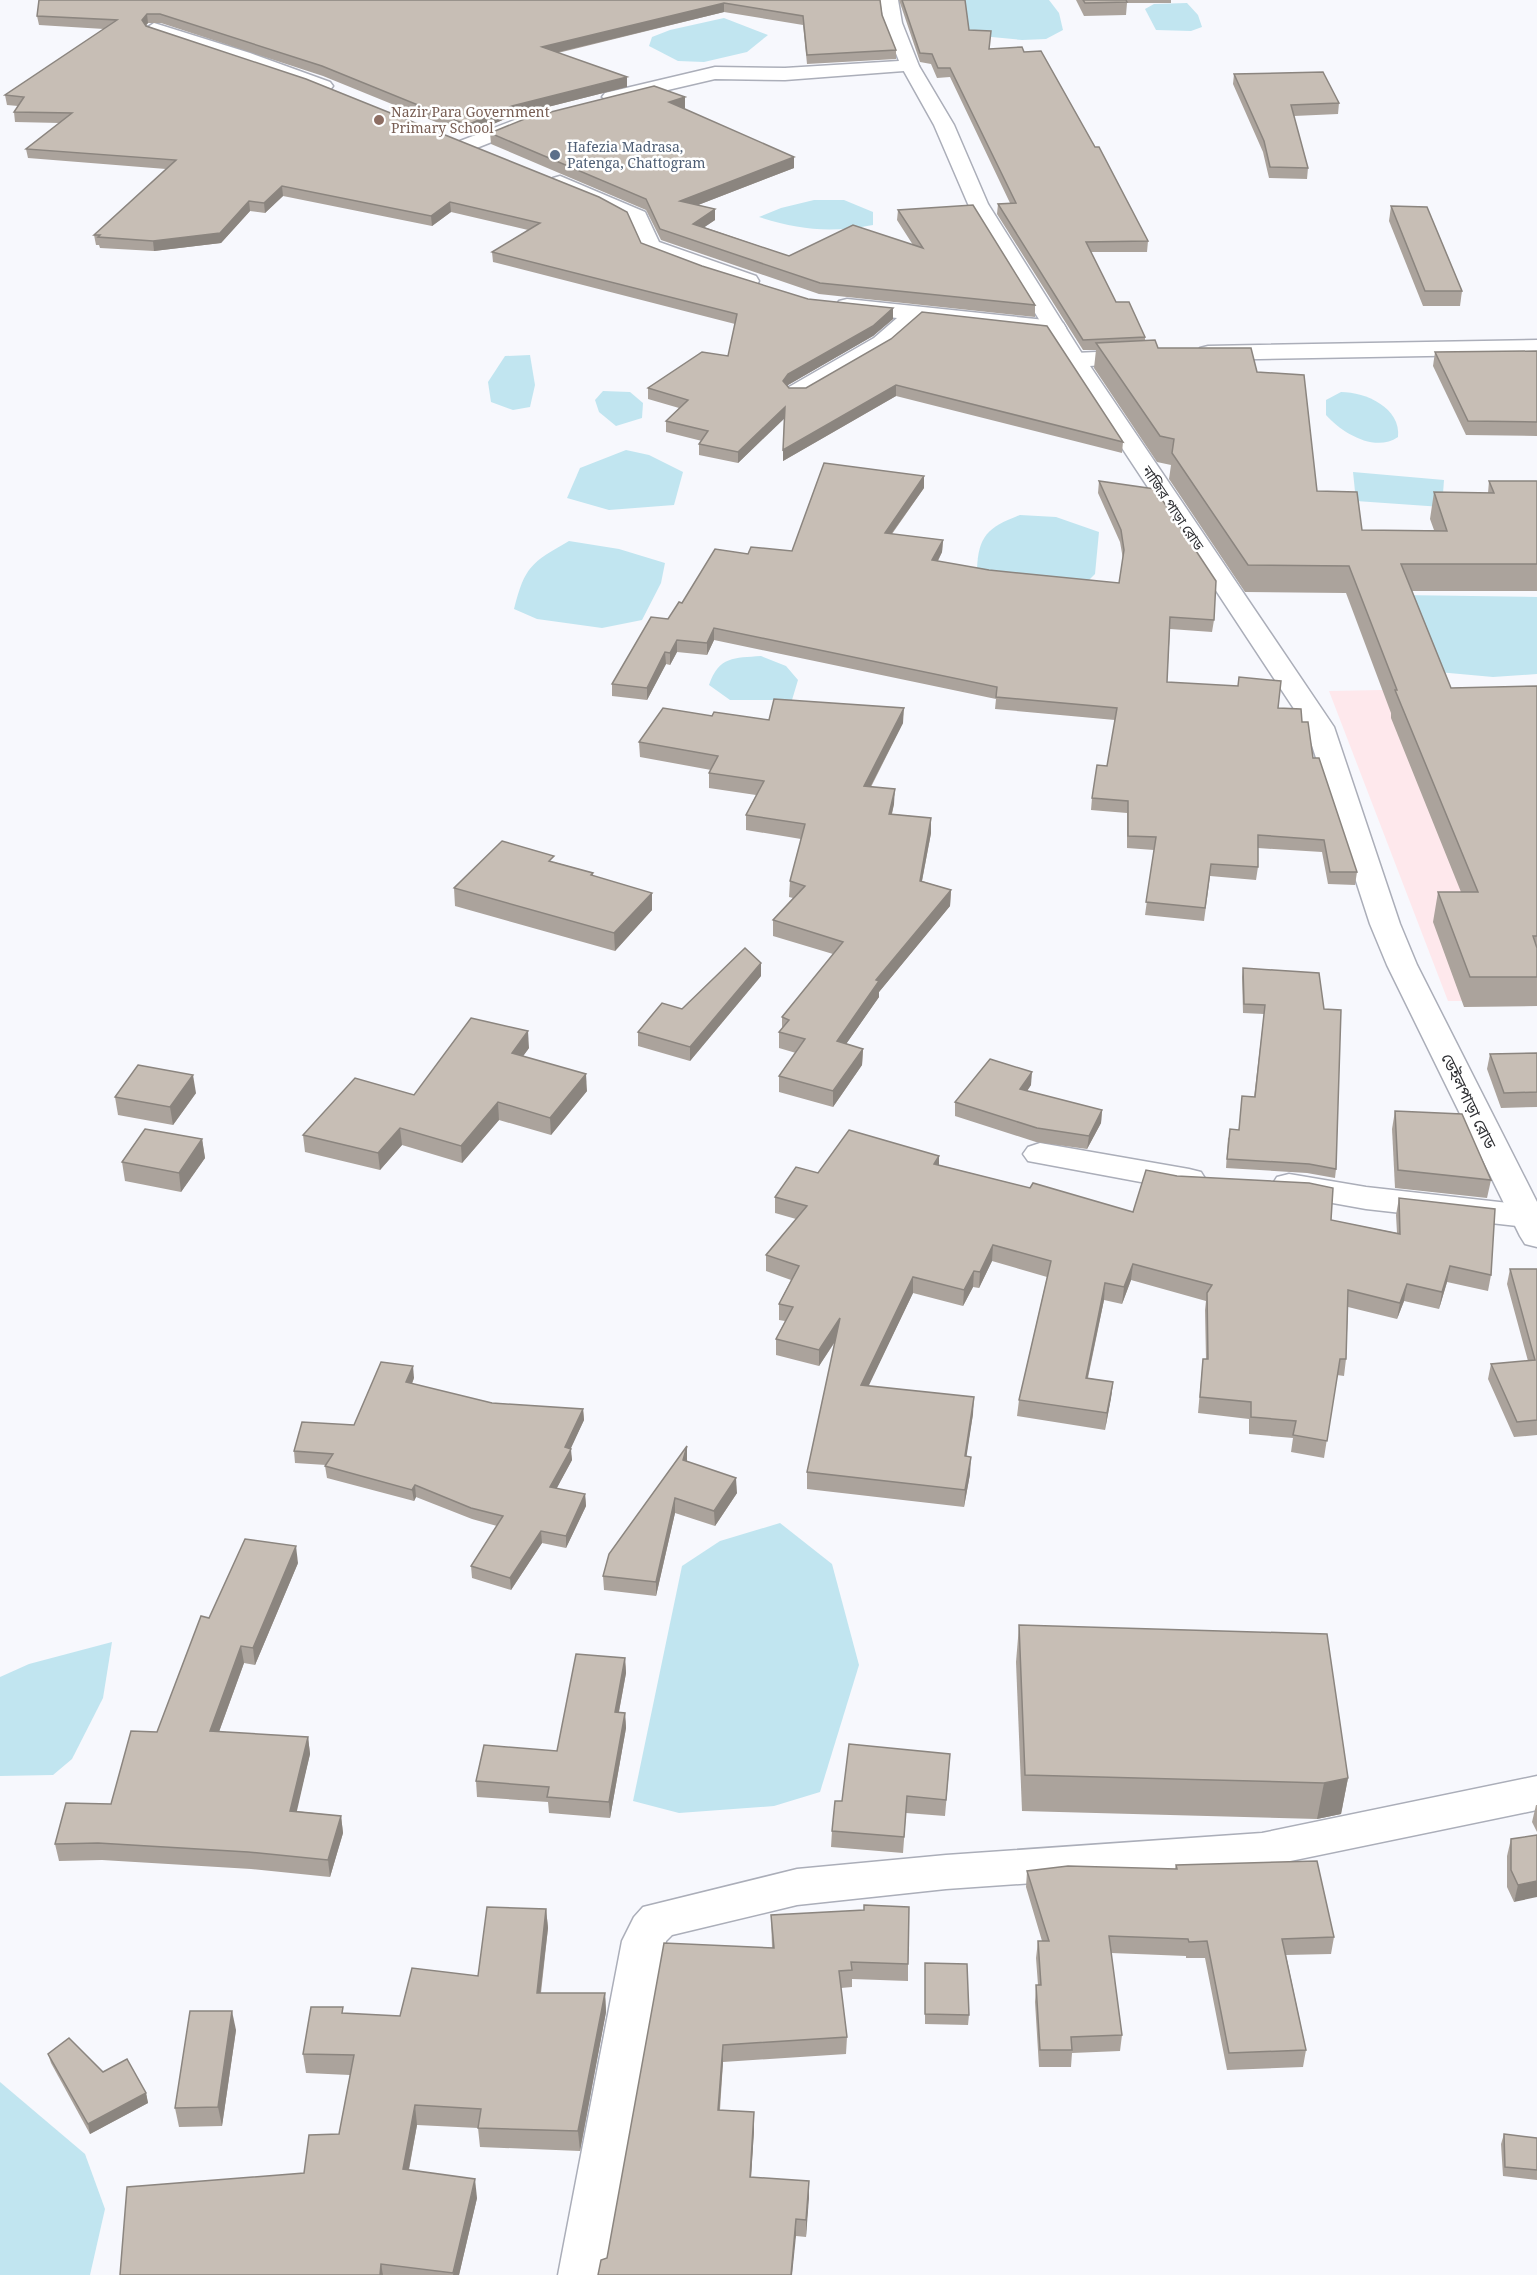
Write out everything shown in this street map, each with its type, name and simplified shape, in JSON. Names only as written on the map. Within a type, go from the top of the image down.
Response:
[{"type":"street","name":"নাজির পাড়া রোড","points":[[889,0],[893,23],[910,66],[944,125],[978,204],[1075,360],[1320,727],[1385,924],[1402,965]]},
{"type":"street","points":[[154,29],[243,57],[345,95]]},
{"type":"street","points":[[589,103],[715,73],[785,74],[910,66]]},
{"type":"street","points":[[467,145],[520,122],[554,113]]},
{"type":"street","points":[[447,137],[489,154]]},
{"type":"street","points":[[543,175],[638,216],[650,246],[764,285]]},
{"type":"street","points":[[828,303],[1055,328]]},
{"type":"street","points":[[797,393],[882,343],[915,314]]},
{"type":"street","points":[[1182,354],[1266,350],[1537,347]]},
{"type":"street","points":[[1075,360],[1158,356]]},
{"type":"street","name":"ডেইলপাড়া রোড","points":[[1402,965],[1531,1226]]},
{"type":"street","points":[[1040,1154],[1176,1179],[1220,1181]]},
{"type":"street","points":[[1264,1183],[1307,1186],[1531,1226]]},
{"type":"street","points":[[582,2275],[644,1941],[649,1930],[658,1920],[797,1887],[946,1872],[1262,1850],[1537,1793]]},
{"type":"shaded area","points":[[1537,687],[1537,1001],[1448,1001],[1329,691]]},
{"type":"water","points":[[949,0],[1049,0],[1059,13],[1063,30],[1046,39],[1022,40],[939,32]]},
{"type":"water","points":[[1187,3],[1198,15],[1202,27],[1191,31],[1156,30],[1145,9],[1154,4]]},
{"type":"water","points":[[724,18],[768,35],[747,52],[704,62],[678,61],[649,46],[652,37],[670,30]]},
{"type":"water","points":[[814,200],[844,200],[873,212],[873,225],[843,229],[815,229],[759,217],[781,208]]},
{"type":"water","points":[[530,355],[535,385],[530,407],[513,410],[491,402],[488,382],[505,356]]},
{"type":"water","points":[[603,391],[630,392],[643,403],[642,418],[616,426],[599,412],[595,400]]},
{"type":"water","points":[[1341,392],[1361,395],[1388,410],[1394,418],[1398,437],[1379,443],[1369,442],[1350,434],[1333,422],[1326,415],[1326,400]]},
{"type":"water","points":[[626,450],[649,455],[683,472],[674,505],[609,510],[567,498],[580,468]]},
{"type":"water","points":[[1353,472],[1444,480],[1442,507],[1356,501]]},
{"type":"water","points":[[1020,515],[1056,517],[1099,532],[1095,574],[1086,583],[977,570],[980,548],[987,534],[993,528]]},
{"type":"water","points":[[569,541],[619,549],[665,563],[661,583],[642,620],[602,628],[537,619],[514,609],[522,583],[531,567]]},
{"type":"water","points":[[1399,595],[1537,597],[1537,674],[1493,677],[1438,672]]},
{"type":"water","points":[[761,656],[786,666],[798,680],[792,700],[730,700],[709,685],[718,669],[729,660]]},
{"type":"water","points":[[780,1523],[832,1564],[859,1665],[820,1792],[774,1806],[679,1813],[633,1801],[682,1566],[720,1541]]},
{"type":"water","points":[[112,1642],[103,1698],[72,1759],[53,1775],[0,1776],[0,1677],[29,1664]]},
{"type":"water","points":[[0,2082],[85,2154],[105,2209],[90,2275],[0,2275]]},
{"type":"building","points":[[39,0],[880,0],[882,15],[896,50],[807,55],[803,16],[724,3],[542,47],[627,77],[512,106],[467,125],[322,66],[160,14],[147,14],[142,20],[146,26],[306,79],[599,197],[627,212],[641,243],[702,266],[808,299],[893,308],[873,326],[788,374],[783,381],[789,388],[806,388],[891,339],[922,312],[1047,326],[1123,442],[896,385],[783,450],[785,407],[738,452],[699,444],[708,431],[666,421],[688,400],[648,388],[702,352],[728,356],[737,314],[492,252],[540,223],[450,202],[431,216],[282,186],[264,203],[249,201],[220,233],[153,241],[98,237],[100,235],[94,235],[176,160],[26,149],[72,113],[14,112],[24,97],[5,95],[117,20],[37,16]]},
{"type":"building","points":[[902,0],[965,0],[969,30],[991,31],[989,49],[1022,47],[1024,52],[1041,51],[1095,147],[1099,147],[1148,241],[1086,242],[1116,302],[1129,302],[1145,337],[1083,340],[998,204],[1016,203],[950,68],[938,68],[932,54],[920,53]]},
{"type":"building","points":[[1083,0],[1126,0],[1127,2],[1085,3]]},
{"type":"building","points":[[1323,72],[1339,103],[1291,105],[1308,168],[1270,167],[1264,141],[1234,74]]},
{"type":"building","points":[[654,86],[685,97],[669,102],[794,157],[680,201],[715,209],[693,224],[789,256],[853,225],[923,248],[898,210],[973,205],[1035,305],[820,283],[660,229],[646,199],[490,133],[527,118]]},
{"type":"building","points":[[1391,206],[1427,207],[1462,291],[1425,291]]},
{"type":"building","points":[[1155,340],[1158,348],[1251,348],[1257,372],[1304,375],[1317,491],[1357,492],[1362,530],[1447,531],[1434,492],[1494,493],[1489,481],[1537,481],[1537,564],[1401,564],[1451,688],[1537,686],[1537,936],[1533,936],[1537,948],[1537,977],[1470,977],[1438,892],[1478,892],[1395,690],[1397,690],[1349,566],[1248,565],[1172,453],[1174,439],[1160,436],[1096,343]]},
{"type":"building","points":[[1537,351],[1537,422],[1468,421],[1435,352]]},
{"type":"building","points":[[824,463],[924,476],[885,533],[943,540],[932,560],[989,570],[1119,583],[1124,550],[1121,530],[1099,481],[1155,489],[1216,581],[1214,620],[1170,617],[1167,682],[1238,686],[1239,677],[1281,681],[1278,708],[1301,709],[1302,722],[1308,722],[1313,758],[1319,758],[1357,872],[1330,872],[1324,840],[1258,835],[1258,867],[1211,864],[1205,908],[1146,902],[1156,837],[1128,836],[1128,801],[1092,798],[1097,765],[1107,766],[1117,708],[996,697],[997,687],[714,628],[707,643],[677,640],[670,653],[665,652],[647,688],[612,684],[651,617],[668,619],[679,602],[682,603],[715,549],[748,554],[751,547],[792,551]]},
{"type":"building","points":[[774,699],[904,708],[864,786],[895,789],[889,814],[931,818],[920,881],[951,890],[876,980],[879,981],[837,1041],[863,1049],[833,1091],[779,1076],[805,1039],[779,1032],[789,1020],[782,1017],[843,942],[773,920],[805,886],[790,881],[805,824],[746,815],[764,781],[709,773],[718,756],[639,742],[663,708],[712,716],[714,712],[769,720]]},
{"type":"building","points":[[502,841],[554,856],[549,861],[652,893],[614,933],[454,888]]},
{"type":"building","points":[[745,948],[761,963],[690,1047],[638,1032],[662,1003],[682,1009]]},
{"type":"building","points":[[1243,968],[1319,973],[1324,1009],[1341,1010],[1336,1169],[1309,1164],[1227,1159],[1230,1129],[1239,1130],[1242,1096],[1255,1097],[1265,1005],[1244,1004]]},
{"type":"building","points":[[471,1018],[528,1031],[512,1053],[586,1074],[550,1118],[498,1102],[461,1146],[400,1128],[378,1153],[303,1135],[355,1078],[414,1095]]},
{"type":"building","points":[[1537,1053],[1537,1092],[1504,1093],[1490,1054]]},
{"type":"building","points":[[990,1059],[1032,1072],[1020,1089],[1102,1110],[1089,1136],[1037,1128],[955,1102]]},
{"type":"building","points":[[138,1065],[193,1075],[170,1107],[115,1097]]},
{"type":"building","points":[[1395,1111],[1462,1114],[1491,1180],[1398,1170]]},
{"type":"building","points":[[145,1129],[202,1139],[179,1173],[122,1162]]},
{"type":"building","points":[[849,1130],[939,1156],[934,1164],[1030,1188],[1033,1183],[1133,1212],[1146,1170],[1177,1176],[1309,1183],[1333,1188],[1331,1220],[1400,1234],[1399,1198],[1495,1209],[1491,1275],[1450,1266],[1442,1292],[1407,1284],[1400,1303],[1348,1290],[1346,1359],[1340,1359],[1327,1441],[1293,1435],[1296,1421],[1251,1417],[1251,1402],[1200,1397],[1203,1359],[1208,1359],[1207,1293],[1212,1285],[1133,1264],[1124,1287],[1105,1283],[1086,1378],[1113,1382],[1107,1413],[1019,1400],[1051,1261],[993,1245],[980,1272],[974,1271],[964,1290],[913,1277],[861,1385],[974,1397],[965,1456],[971,1457],[965,1490],[807,1472],[840,1318],[819,1350],[776,1339],[793,1307],[779,1304],[799,1266],[766,1255],[807,1206],[775,1197],[796,1167],[818,1173]]},
{"type":"building","points":[[1510,1269],[1537,1269],[1537,1420],[1517,1422],[1491,1364],[1535,1360]]},
{"type":"building","points":[[381,1362],[413,1366],[406,1382],[492,1403],[583,1409],[565,1447],[571,1449],[550,1487],[585,1494],[566,1536],[541,1531],[510,1578],[471,1566],[503,1516],[471,1508],[415,1485],[412,1490],[325,1466],[333,1454],[294,1451],[302,1422],[354,1425]]},
{"type":"building","points":[[687,1446],[683,1460],[736,1478],[714,1511],[675,1498],[656,1582],[603,1576],[609,1554]]},
{"type":"building","points":[[245,1539],[296,1546],[253,1648],[241,1646],[210,1731],[308,1737],[290,1811],[341,1816],[328,1860],[248,1852],[98,1843],[55,1844],[66,1803],[111,1804],[131,1731],[157,1732],[201,1616],[209,1618]]},
{"type":"building","points":[[1019,1625],[1327,1634],[1348,1778],[1324,1783],[1025,1775]]},
{"type":"building","points":[[576,1654],[625,1658],[615,1712],[625,1713],[609,1802],[547,1797],[549,1787],[476,1781],[484,1745],[557,1751]]},
{"type":"building","points":[[849,1744],[950,1754],[946,1800],[907,1796],[904,1837],[832,1831],[835,1801],[842,1801]]},
{"type":"building","points":[[1537,1835],[1537,1881],[1518,1885],[1511,1870],[1511,1839]]},
{"type":"building","points":[[1317,1861],[1334,1937],[1282,1939],[1306,2050],[1229,2053],[1207,1941],[1189,1942],[1188,1939],[1109,1936],[1122,2035],[1071,2037],[1072,2050],[1040,2050],[1036,1985],[1041,1985],[1038,1941],[1049,1941],[1027,1871],[1068,1866],[1177,1869],[1176,1865]]},
{"type":"building","points":[[864,1905],[909,1907],[908,1964],[851,1962],[852,1970],[839,1971],[847,2037],[723,2045],[718,2110],[754,2112],[750,2177],[809,2181],[806,2220],[796,2219],[791,2275],[598,2275],[601,2260],[607,2258],[664,1943],[774,1948],[771,1915],[864,1910]]},
{"type":"building","points":[[487,1907],[546,1909],[537,1993],[605,1993],[578,2131],[478,2128],[481,2109],[415,2105],[403,2169],[475,2179],[453,2273],[381,2264],[380,2275],[120,2275],[127,2187],[304,2173],[309,2135],[339,2134],[354,2055],[303,2054],[311,2007],[343,2007],[342,2013],[400,2016],[412,1968],[478,1976]]},
{"type":"building","points":[[925,1963],[967,1964],[969,2015],[925,2014]]},
{"type":"building","points":[[190,2011],[232,2011],[218,2107],[175,2108]]},
{"type":"building","points":[[69,2038],[103,2072],[127,2059],[146,2093],[88,2124],[48,2054]]},
{"type":"building","points":[[1504,2134],[1537,2138],[1537,2170],[1505,2167]]},
{"type":"place","name":"Nazir Para Government Primary School","points":[[379,120]]},
{"type":"place","name":"Hafezia Madrasa, Patenga, Chattogram","points":[[555,155]]}]
